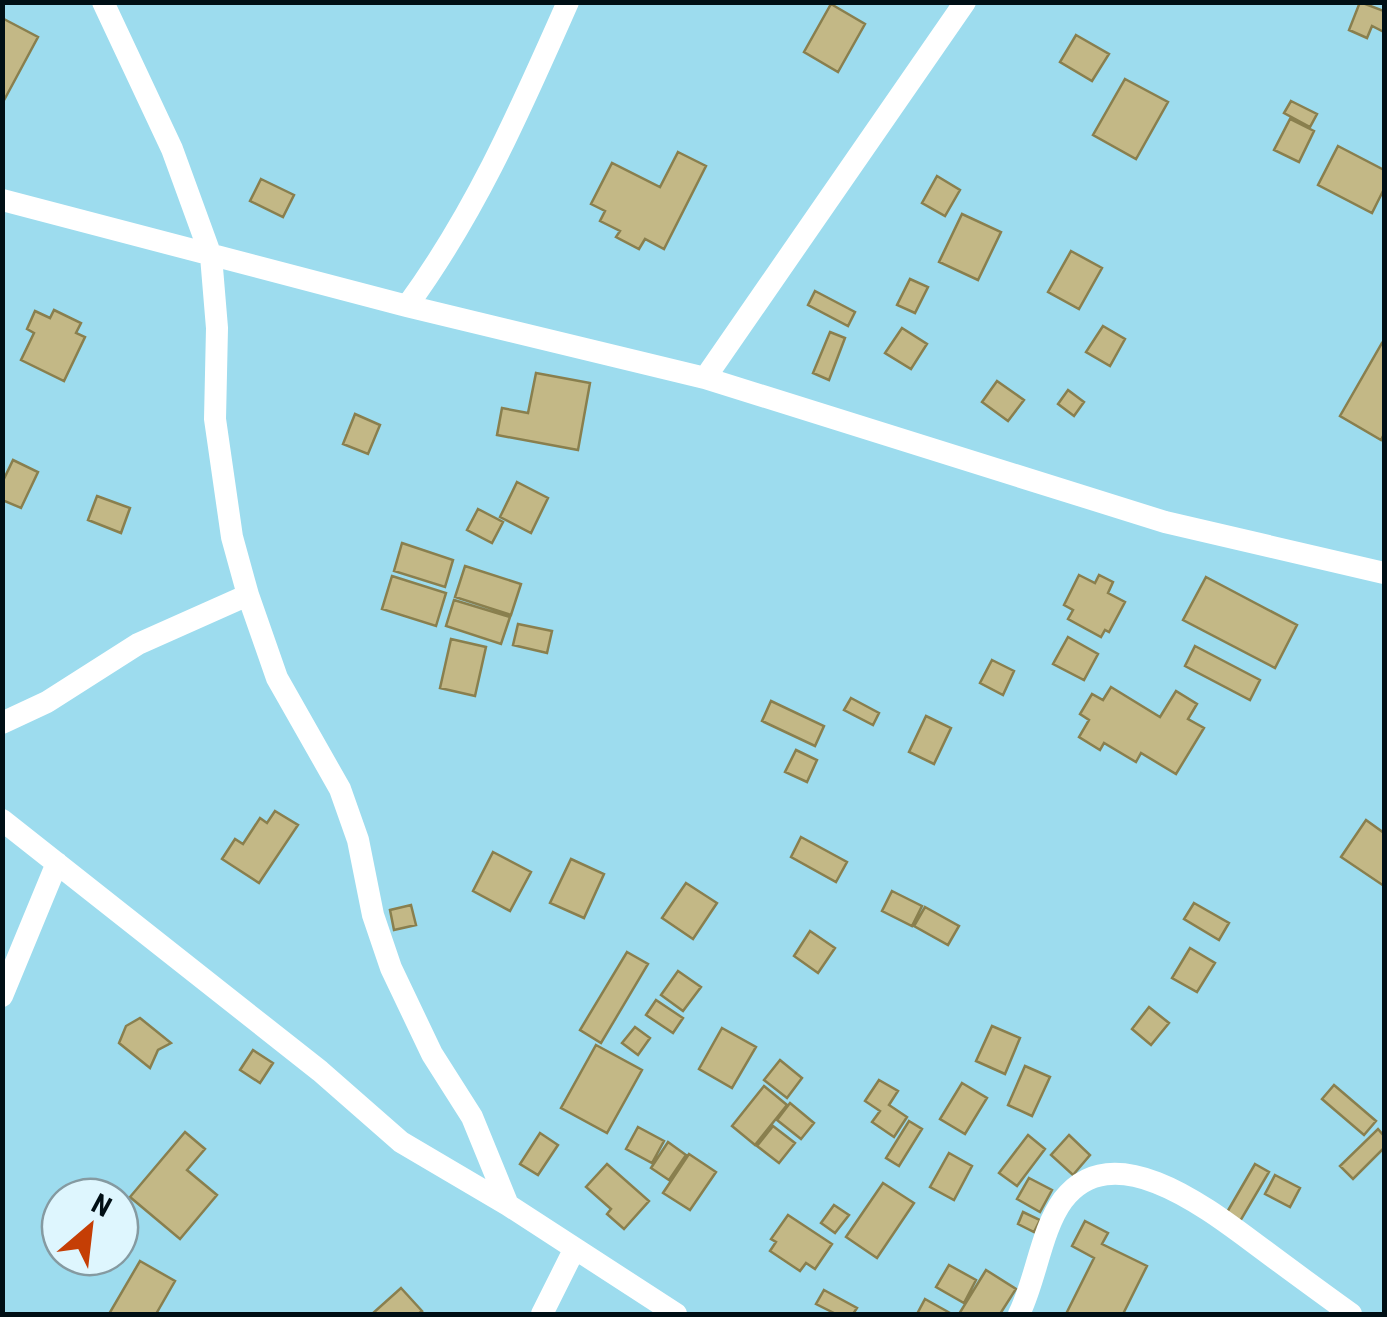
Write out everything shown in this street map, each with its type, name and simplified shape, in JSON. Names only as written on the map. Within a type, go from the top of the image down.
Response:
[{"type":"street","points":[[103,2],[172,149],[211,256],[217,328],[215,419],[232,537],[248,596],[276,678],[340,790],[358,840],[390,968],[432,1054],[472,1117],[508,1206]]},
{"type":"street","points":[[407,306],[439,262],[498,159],[568,2]]},
{"type":"street","points":[[706,378],[965,2]]},
{"type":"street","points":[[2,200],[407,306],[706,378],[1165,522],[1384,573]]},
{"type":"street","points":[[2,724],[47,702],[138,644],[248,596]]},
{"type":"street","points":[[2,820],[320,1071],[402,1142],[676,1314]]},
{"type":"street","points":[[2,996],[57,863]]},
{"type":"street","points":[[1018,1314],[1062,1201],[1084,1181],[1106,1174],[1138,1177],[1197,1200],[1351,1314]]},
{"type":"street","points":[[542,1314],[574,1250]]},
{"type":"building","points":[[1360,2],[1384,11],[1384,32],[1372,26],[1367,38],[1349,30]]},
{"type":"building","points":[[831,4],[865,24],[838,72],[804,52]]},
{"type":"building","points":[[2,18],[38,37],[2,104]]},
{"type":"building","points":[[1076,35],[1109,54],[1092,81],[1060,62]]},
{"type":"building","points":[[1125,79],[1168,102],[1136,159],[1093,135]]},
{"type":"building","points":[[1291,101],[1317,114],[1310,127],[1284,113]]},
{"type":"building","points":[[1290,119],[1314,131],[1299,162],[1274,150]]},
{"type":"building","points":[[1338,146],[1384,170],[1384,189],[1372,213],[1318,185]]},
{"type":"building","points":[[678,152],[706,166],[664,249],[645,239],[639,249],[616,237],[620,231],[600,221],[605,211],[591,204],[612,163],[660,187]]},
{"type":"building","points":[[937,176],[960,190],[945,216],[922,203]]},
{"type":"building","points":[[261,179],[294,195],[283,217],[250,201]]},
{"type":"building","points":[[962,214],[1001,232],[978,280],[939,262]]},
{"type":"building","points":[[1071,251],[1102,268],[1079,309],[1048,292]]},
{"type":"building","points":[[910,279],[928,287],[915,313],[897,305]]},
{"type":"building","points":[[815,291],[855,312],[848,326],[808,305]]},
{"type":"building","points":[[54,310],[81,323],[76,333],[85,337],[64,381],[21,360],[34,333],[27,329],[35,311],[50,318]]},
{"type":"building","points":[[1103,326],[1125,339],[1110,366],[1086,352]]},
{"type":"building","points":[[902,328],[927,344],[911,369],[885,353]]},
{"type":"building","points":[[830,332],[845,338],[829,380],[813,373]]},
{"type":"building","points":[[1382,343],[1384,434],[1381,440],[1340,416]]},
{"type":"building","points":[[536,373],[590,383],[578,450],[497,435],[502,408],[528,413]]},
{"type":"building","points":[[997,381],[1024,400],[1008,421],[982,402]]},
{"type":"building","points":[[1068,390],[1084,402],[1074,416],[1058,404]]},
{"type":"building","points":[[355,414],[380,425],[368,454],[343,444]]},
{"type":"building","points":[[13,460],[38,472],[21,508],[2,500],[2,483]]},
{"type":"building","points":[[517,482],[548,498],[531,533],[500,517]]},
{"type":"building","points":[[97,496],[130,508],[121,533],[88,520]]},
{"type":"building","points":[[478,509],[503,522],[492,543],[467,530]]},
{"type":"building","points":[[402,543],[453,560],[445,587],[394,571]]},
{"type":"building","points":[[465,566],[521,584],[511,615],[455,597]]},
{"type":"building","points":[[1079,575],[1095,583],[1099,575],[1113,582],[1108,593],[1125,602],[1109,632],[1105,630],[1101,637],[1068,619],[1073,610],[1064,605]]},
{"type":"building","points":[[392,576],[446,593],[436,626],[382,609]]},
{"type":"building","points":[[1206,577],[1297,625],[1275,668],[1183,620]]},
{"type":"building","points":[[454,600],[510,617],[501,644],[446,626]]},
{"type":"building","points":[[518,624],[552,631],[547,653],[513,645]]},
{"type":"building","points":[[1068,637],[1098,654],[1084,680],[1053,664]]},
{"type":"building","points":[[451,639],[486,647],[475,696],[440,688]]},
{"type":"building","points":[[1195,646],[1260,680],[1250,700],[1185,666]]},
{"type":"building","points":[[992,660],[1014,671],[1003,695],[980,683]]},
{"type":"building","points":[[1111,687],[1160,717],[1176,691],[1197,704],[1188,719],[1204,728],[1176,774],[1141,753],[1136,762],[1104,743],[1100,750],[1079,737],[1089,720],[1080,714],[1092,694],[1103,700]]},
{"type":"building","points":[[851,698],[879,713],[873,725],[844,710]]},
{"type":"building","points":[[771,701],[824,726],[815,746],[762,721]]},
{"type":"building","points":[[926,716],[951,728],[934,764],[909,752]]},
{"type":"building","points":[[796,750],[817,760],[807,782],[785,772]]},
{"type":"building","points":[[275,811],[298,825],[259,883],[222,859],[235,839],[243,844],[260,818],[267,823]]},
{"type":"building","points":[[1366,820],[1384,833],[1384,886],[1341,857]]},
{"type":"building","points":[[801,837],[847,862],[836,882],[791,857]]},
{"type":"building","points":[[493,852],[531,872],[510,911],[473,891]]},
{"type":"building","points":[[571,859],[604,874],[584,918],[550,903]]},
{"type":"building","points":[[686,883],[717,903],[693,939],[662,918]]},
{"type":"building","points":[[892,891],[922,906],[912,926],[882,911]]},
{"type":"building","points":[[1194,903],[1229,923],[1219,940],[1184,919]]},
{"type":"building","points":[[411,905],[416,925],[394,930],[390,910]]},
{"type":"building","points":[[925,907],[959,926],[948,945],[914,926]]},
{"type":"building","points":[[810,931],[835,948],[818,973],[794,956]]},
{"type":"building","points":[[1190,948],[1215,963],[1197,992],[1172,978]]},
{"type":"building","points":[[627,952],[648,964],[601,1043],[580,1030]]},
{"type":"building","points":[[678,971],[701,987],[683,1011],[661,995]]},
{"type":"building","points":[[656,1000],[683,1018],[673,1033],[646,1015]]},
{"type":"building","points":[[1149,1007],[1169,1023],[1151,1045],[1132,1029]]},
{"type":"building","points":[[140,1018],[171,1043],[158,1050],[150,1068],[119,1043],[126,1026]]},
{"type":"building","points":[[992,1026],[1020,1038],[1005,1074],[976,1061]]},
{"type":"building","points":[[635,1027],[650,1038],[638,1055],[622,1043]]},
{"type":"building","points":[[722,1028],[756,1047],[732,1088],[699,1069]]},
{"type":"building","points":[[596,1045],[642,1070],[607,1133],[561,1108]]},
{"type":"building","points":[[253,1050],[273,1063],[260,1083],[240,1070]]},
{"type":"building","points":[[780,1060],[802,1078],[787,1098],[764,1080]]},
{"type":"building","points":[[1025,1066],[1050,1077],[1032,1116],[1008,1105]]},
{"type":"building","points":[[879,1080],[898,1091],[889,1105],[907,1117],[894,1137],[872,1122],[880,1111],[865,1101]]},
{"type":"building","points":[[962,1083],[987,1098],[965,1134],[940,1119]]},
{"type":"building","points":[[1334,1085],[1376,1121],[1364,1135],[1322,1099]]},
{"type":"building","points":[[764,1086],[787,1105],[755,1145],[732,1126]]},
{"type":"building","points":[[790,1103],[814,1123],[801,1139],[777,1120]]},
{"type":"building","points":[[909,1121],[922,1129],[899,1166],[886,1158]]},
{"type":"building","points":[[773,1126],[795,1143],[779,1163],[757,1146]]},
{"type":"building","points":[[638,1127],[664,1141],[652,1163],[626,1149]]},
{"type":"building","points":[[1378,1129],[1384,1136],[1384,1148],[1353,1179],[1340,1166]]},
{"type":"building","points":[[185,1132],[205,1149],[187,1170],[217,1195],[180,1239],[140,1205],[140,1185]]},
{"type":"building","points":[[540,1133],[558,1145],[538,1175],[520,1164]]},
{"type":"building","points":[[1028,1135],[1045,1149],[1017,1186],[999,1173]]},
{"type":"building","points":[[1069,1135],[1090,1155],[1073,1175],[1051,1155]]},
{"type":"building","points":[[668,1142],[686,1155],[669,1180],[651,1168]]},
{"type":"building","points":[[949,1153],[972,1166],[954,1200],[930,1187]]},
{"type":"building","points":[[689,1154],[716,1172],[690,1210],[663,1193]]},
{"type":"building","points":[[607,1164],[649,1201],[624,1229],[607,1214],[611,1209],[586,1187]]},
{"type":"building","points":[[1255,1164],[1269,1172],[1239,1223],[1226,1214]]},
{"type":"building","points":[[1275,1175],[1300,1188],[1290,1207],[1265,1194]]},
{"type":"building","points":[[1029,1178],[1052,1190],[1040,1212],[1017,1199]]},
{"type":"building","points":[[883,1183],[914,1203],[877,1258],[846,1237]]},
{"type":"building","points":[[834,1205],[849,1215],[835,1233],[821,1223]]},
{"type":"building","points":[[1023,1212],[1040,1220],[1034,1232],[1018,1224]]},
{"type":"building","points":[[788,1215],[832,1244],[815,1269],[806,1263],[800,1271],[770,1251],[776,1242],[771,1239]]},
{"type":"building","points":[[1085,1221],[1108,1233],[1102,1244],[1147,1266],[1123,1314],[1066,1314],[1094,1258],[1072,1246]]},
{"type":"building","points":[[140,1261],[175,1281],[156,1314],[109,1314],[131,1277],[140,1277]]},
{"type":"building","points":[[949,1265],[976,1280],[964,1303],[936,1287]]},
{"type":"building","points":[[986,1270],[1016,1289],[1000,1314],[959,1314]]},
{"type":"building","points":[[401,1288],[422,1311],[372,1314]]},
{"type":"building","points":[[824,1290],[857,1308],[853,1314],[836,1314],[816,1304]]},
{"type":"building","points":[[925,1299],[950,1313],[917,1314]]}]
